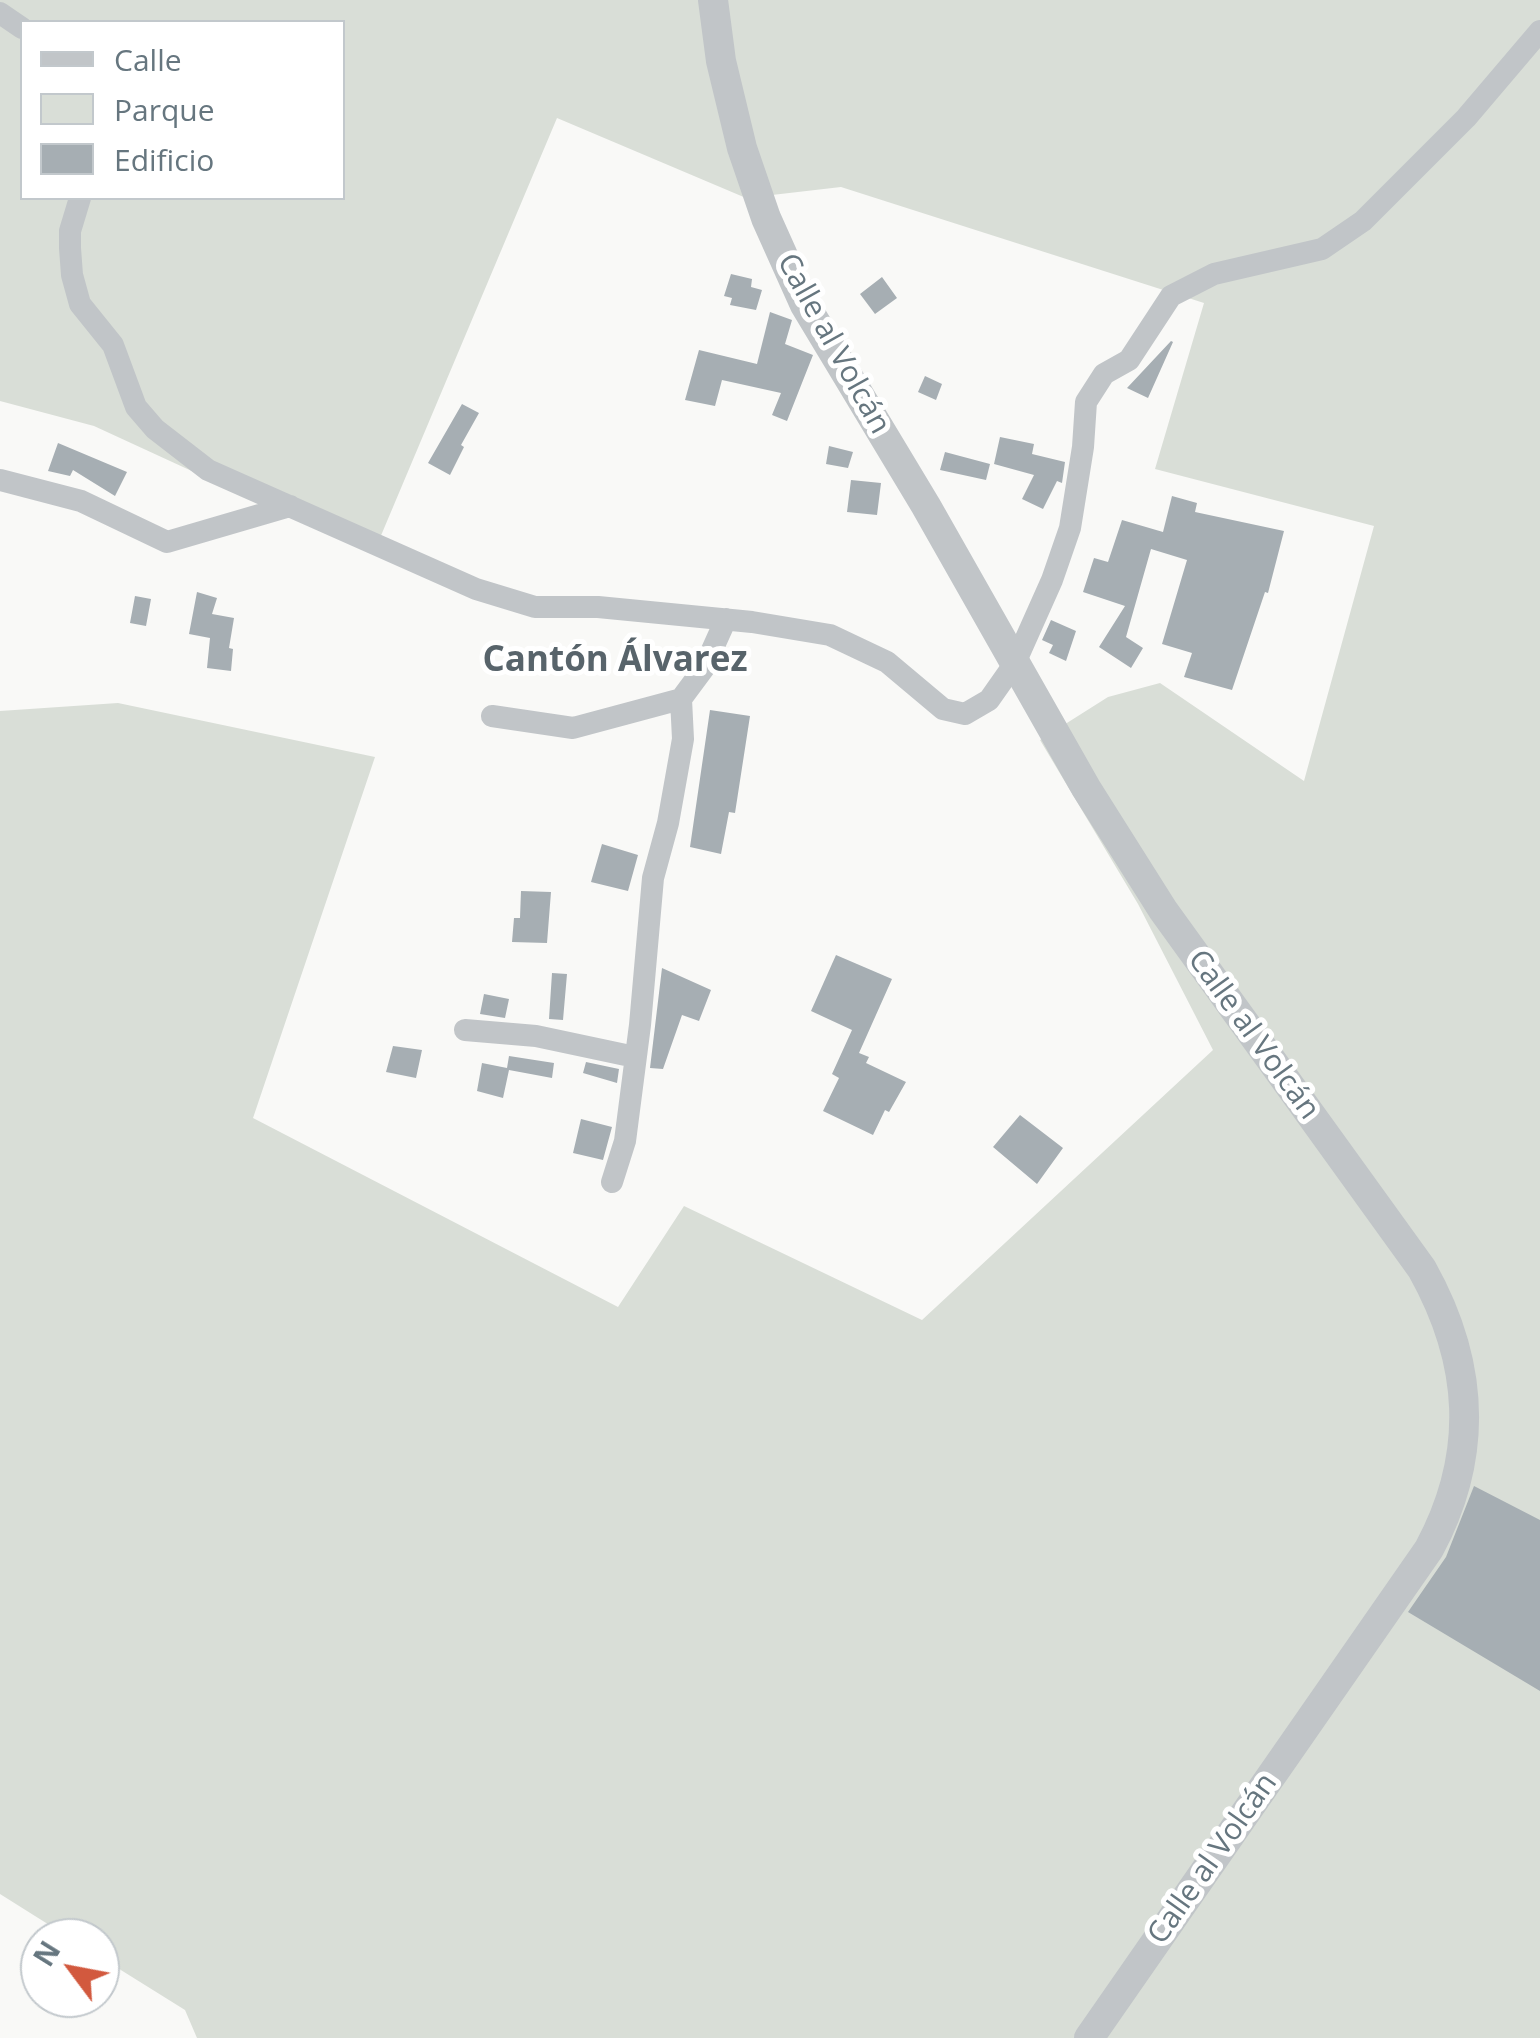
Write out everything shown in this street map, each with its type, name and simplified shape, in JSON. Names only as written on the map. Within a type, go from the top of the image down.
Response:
[{"type":"street","name":"Calle al Volcán","points":[[714,0],[724,75],[742,148],[782,252],[832,353],[926,506],[1086,788],[1162,910],[1422,1269],[1452,1332],[1463,1397],[1462,1456],[1450,1504],[1429,1549],[1089,2038]]},
{"type":"street","points":[[79,200],[70,231],[72,275],[80,304],[114,345],[136,407],[192,460],[476,589],[516,603],[726,619],[830,635],[887,662],[932,702],[957,713],[977,709],[989,700],[1016,663],[1052,580],[1070,528],[1086,402],[1104,374],[1129,360],[1171,296],[1214,274],[1322,250],[1362,221],[1466,118],[1540,32]]},
{"type":"street","points":[[0,480],[81,501],[166,542],[290,506]]},
{"type":"street","points":[[492,716],[573,728],[681,698],[704,668],[726,619]]},
{"type":"street","points":[[612,1182],[625,1141],[653,878],[668,823],[683,739],[681,698]]},
{"type":"street","points":[[465,1030],[536,1036],[635,1057]]},
{"type":"green space","points":[[0,0],[1540,0],[1540,2038],[197,2038],[185,2010],[120,1969],[120,1918],[38,1918],[0,1894],[0,711],[118,703],[375,757],[253,1118],[618,1307],[684,1206],[922,1320],[1213,1050],[1138,904],[1040,740],[1108,697],[1160,683],[1304,781],[1374,526],[1155,469],[1204,303],[841,187],[746,198],[557,118],[377,545],[246,496],[94,426],[0,401]]},
{"type":"building","points":[[731,274],[752,279],[751,287],[762,290],[756,310],[730,305],[732,298],[724,296]]},
{"type":"building","points":[[882,277],[897,298],[875,314],[860,294]]},
{"type":"building","points":[[770,312],[792,320],[785,344],[813,355],[787,421],[772,415],[781,393],[722,380],[715,406],[685,400],[699,350],[757,364]]},
{"type":"building","points":[[1171,341],[1148,398],[1127,388]]},
{"type":"building","points":[[925,376],[942,384],[936,400],[918,392]]},
{"type":"building","points":[[462,404],[479,413],[450,475],[428,463]]},
{"type":"building","points":[[1000,437],[1034,444],[1032,454],[1065,462],[1062,483],[1057,481],[1043,509],[1022,499],[1034,475],[994,464]]},
{"type":"building","points":[[58,443],[127,472],[115,496],[73,470],[70,476],[48,471]]},
{"type":"building","points":[[829,446],[853,452],[848,468],[826,464]]},
{"type":"building","points":[[945,452],[990,464],[986,480],[940,470]]},
{"type":"building","points":[[851,480],[881,483],[877,515],[847,512]]},
{"type":"building","points":[[1172,496],[1197,503],[1195,512],[1284,531],[1268,593],[1265,592],[1232,690],[1184,677],[1192,653],[1162,644],[1187,560],[1151,549],[1126,637],[1143,648],[1131,668],[1099,647],[1125,606],[1083,592],[1094,558],[1108,562],[1122,520],[1163,532]]},
{"type":"building","points":[[197,592],[217,598],[212,614],[234,618],[229,648],[233,649],[231,671],[207,668],[210,638],[189,634]]},
{"type":"building","points":[[135,596],[151,599],[146,626],[130,623]]},
{"type":"building","points":[[1051,620],[1076,631],[1066,661],[1049,653],[1053,645],[1042,640]]},
{"type":"building","points":[[710,710],[750,716],[735,813],[729,812],[721,854],[690,847]]},
{"type":"building","points":[[602,844],[638,855],[628,891],[591,882]]},
{"type":"building","points":[[521,891],[551,892],[547,943],[512,942],[514,918],[520,918]]},
{"type":"building","points":[[836,955],[892,979],[859,1053],[869,1057],[866,1063],[906,1082],[889,1112],[885,1110],[873,1135],[823,1111],[839,1078],[832,1074],[852,1030],[811,1011]]},
{"type":"building","points":[[662,968],[711,990],[699,1021],[682,1015],[663,1069],[650,1068]]},
{"type":"building","points":[[552,973],[567,974],[563,1020],[549,1019]]},
{"type":"building","points":[[484,994],[509,999],[505,1018],[480,1014]]},
{"type":"building","points":[[393,1046],[422,1050],[416,1078],[386,1072]]},
{"type":"building","points":[[509,1056],[554,1063],[552,1078],[509,1070],[503,1098],[477,1091],[482,1063],[507,1068]]},
{"type":"building","points":[[586,1062],[619,1069],[617,1083],[583,1073]]},
{"type":"building","points":[[1020,1115],[1063,1148],[1037,1184],[993,1147]]},
{"type":"building","points":[[581,1119],[612,1127],[603,1160],[573,1153]]},
{"type":"building","points":[[1474,1486],[1540,1520],[1540,1691],[1408,1612],[1446,1557]]},
{"type":"district","name":"Cantón Álvarez","points":[[615,661]]}]
